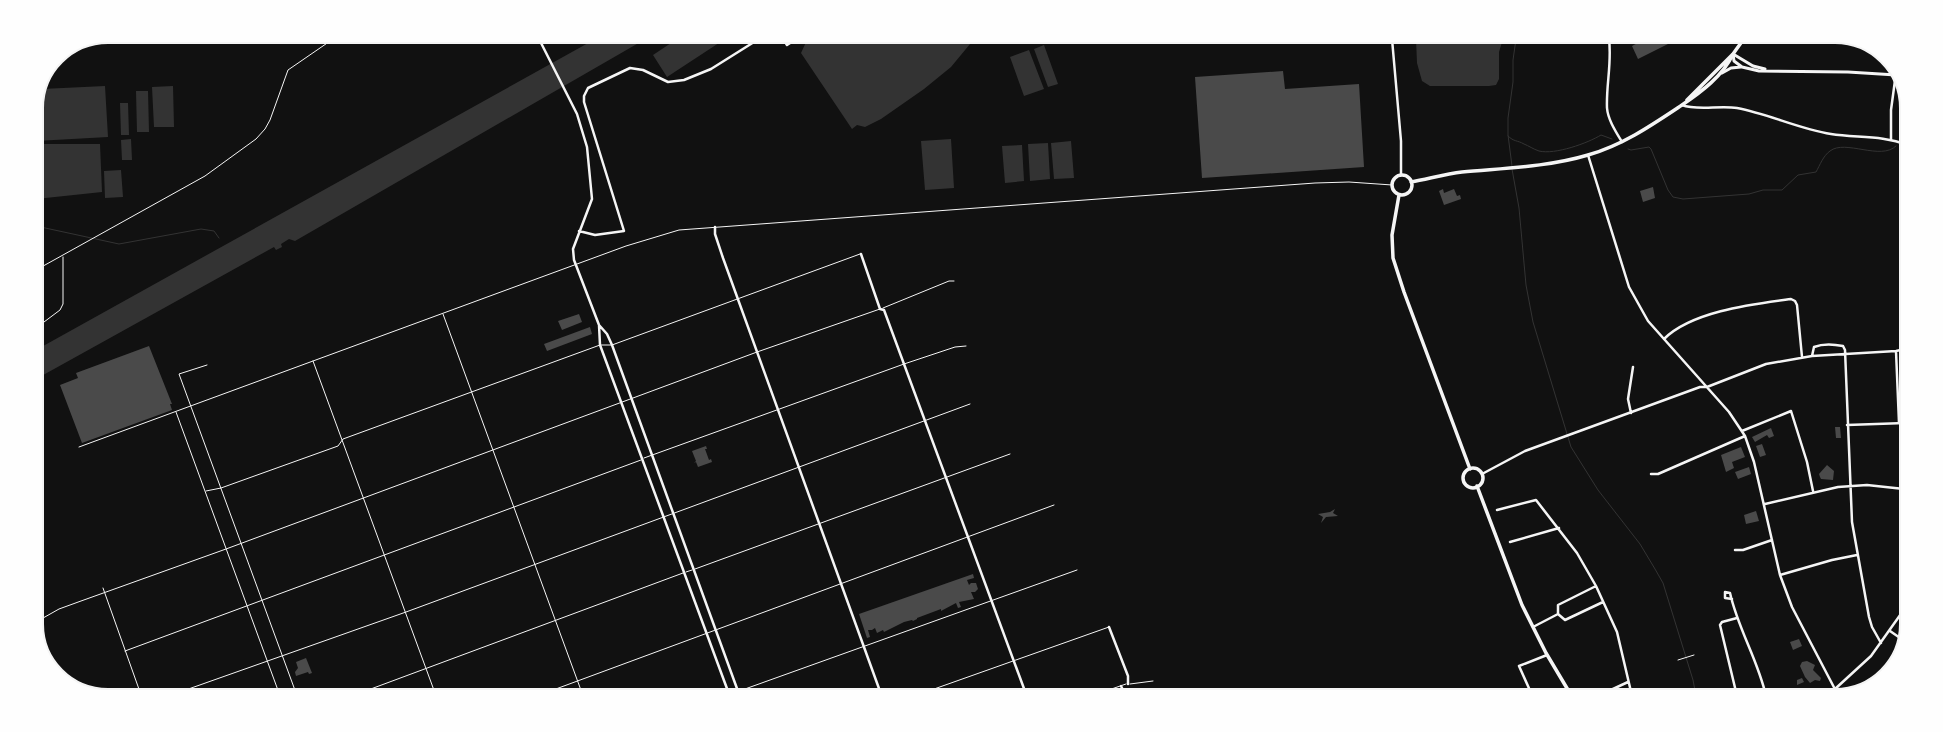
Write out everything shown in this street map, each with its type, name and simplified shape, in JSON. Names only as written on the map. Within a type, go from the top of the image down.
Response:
[{"type":"main road","points":[[1682,105],[1733,54],[1741,43]]},
{"type":"main road","points":[[1411,182],[1452,174],[1502,169],[1588,155],[1622,142],[1640,133],[1702,91],[1729,63],[1733,54]]},
{"type":"main road","points":[[1401,175],[1407,177],[1411,182],[1409,192],[1399,195],[1394,191],[1392,185],[1395,178],[1401,175]]},
{"type":"main road","points":[[1399,195],[1392,235],[1393,258],[1404,292],[1470,469]]},
{"type":"main road","points":[[1476,468],[1482,474],[1482,480],[1477,486],[1471,487],[1465,482],[1464,474],[1470,469],[1476,468]]},
{"type":"main road","points":[[1477,486],[1505,562],[1533,627],[1547,655],[1567,689]]},
{"type":"street","points":[[540,43],[573,104],[587,147],[591,189],[590,206],[573,249],[576,265],[599,325],[600,345],[728,689]]},
{"type":"street","points":[[579,232],[595,235],[624,231],[584,102],[584,96],[588,88],[626,70],[634,68],[643,70],[668,82],[684,80],[711,69],[752,43]]},
{"type":"street","points":[[1392,43],[1401,141],[1401,175]]},
{"type":"street","points":[[1609,43],[1611,58],[1607,108],[1610,118],[1622,142]]},
{"type":"street","points":[[1733,54],[1734,61],[1742,67]]},
{"type":"street","points":[[1733,54],[1753,66],[1774,70]]},
{"type":"street","points":[[1718,75],[1731,68],[1742,67],[1759,71],[1774,70],[1891,75]]},
{"type":"street","points":[[1891,140],[1892,105],[1895,83]]},
{"type":"street","points":[[1682,105],[1691,108],[1723,106],[1737,108],[1821,132],[1891,140],[1900,143]]},
{"type":"street","points":[[1588,155],[1629,287],[1648,321],[1729,412],[1745,436],[1754,462],[1765,504],[1780,575],[1792,607],[1835,689],[1881,643],[1900,616]]},
{"type":"street","points":[[715,227],[715,234],[818,524],[879,689]]},
{"type":"street","points":[[860,254],[880,309],[884,310],[1024,689]]},
{"type":"street","points":[[1664,339],[1687,324],[1726,309],[1791,299],[1795,301],[1797,305],[1802,357]]},
{"type":"street","points":[[599,325],[607,334],[612,345],[738,689]]},
{"type":"street","points":[[1812,356],[1814,347],[1828,344],[1843,346],[1845,354],[1852,522],[1869,617],[1872,627],[1881,643]]},
{"type":"street","points":[[1482,474],[1525,452],[1700,387],[1707,387],[1766,364],[1802,357],[1900,350]]},
{"type":"street","points":[[1847,425],[1899,423],[1896,351]]},
{"type":"street","points":[[1631,412],[1628,399],[1633,368]]},
{"type":"street","points":[[1742,431],[1791,411],[1807,462],[1813,491]]},
{"type":"street","points":[[1651,474],[1663,472],[1745,436]]},
{"type":"street","points":[[1765,504],[1813,491],[1850,486],[1867,485],[1900,489]]},
{"type":"street","points":[[1497,510],[1536,500],[1559,528],[1577,553],[1596,586],[1617,632],[1630,689]]},
{"type":"street","points":[[1510,542],[1559,528]]},
{"type":"street","points":[[1735,550],[1743,550],[1772,540]]},
{"type":"street","points":[[1780,575],[1832,560],[1857,555]]},
{"type":"street","points":[[1596,586],[1558,606],[1558,614],[1565,620],[1603,602]]},
{"type":"street","points":[[1732,599],[1737,618],[1756,662],[1764,689]]},
{"type":"street","points":[[1533,627],[1558,614]]},
{"type":"street","points":[[1735,689],[1720,626],[1722,622],[1737,618]]},
{"type":"street","points":[[1109,626],[1128,676],[1128,684]]},
{"type":"street","points":[[1890,631],[1898,637]]},
{"type":"street","points":[[1529,689],[1519,666],[1547,655]]},
{"type":"street","points":[[1614,689],[1628,682]]},
{"type":"lane","points":[[43,266],[205,176],[256,139],[265,129],[270,120],[288,70],[326,43]]},
{"type":"lane","points":[[79,447],[313,360],[666,233],[687,229],[914,214],[924,211],[1315,183],[1349,182],[1392,185]]},
{"type":"lane","points":[[206,491],[221,488],[338,446],[343,439],[600,345],[612,345],[860,254]]},
{"type":"lane","points":[[43,323],[60,310],[63,304],[63,256]]},
{"type":"lane","points":[[43,618],[59,609],[104,592],[226,549],[757,352],[880,309],[954,280]]},
{"type":"lane","points":[[443,313],[580,689]]},
{"type":"lane","points":[[126,651],[643,459],[904,364],[955,347],[966,346]]},
{"type":"lane","points":[[313,360],[434,689]]},
{"type":"lane","points":[[207,365],[179,374],[294,689]]},
{"type":"lane","points":[[188,689],[406,612],[970,404]]},
{"type":"lane","points":[[176,412],[278,689]]},
{"type":"lane","points":[[371,689],[1010,454]]},
{"type":"lane","points":[[556,689],[706,632],[1054,505]]},
{"type":"lane","points":[[747,689],[1077,570]]},
{"type":"lane","points":[[103,588],[139,689]]},
{"type":"lane","points":[[934,689],[1109,626]]},
{"type":"lane","points":[[1112,689],[1128,684],[1153,681]]},
{"type":"path","points":[[1678,660],[1694,655]]},
{"type":"shaded area","points":[[588,43],[639,43],[295,241],[289,239],[281,244],[282,247],[276,250],[274,247],[43,375],[43,346]]},
{"type":"shaded area","points":[[671,43],[719,43],[667,77],[653,55]]},
{"type":"shaded area","points":[[806,43],[971,43],[951,67],[924,89],[881,119],[865,127],[857,125],[852,129],[801,53]]},
{"type":"shaded area","points":[[1416,43],[1502,43],[1499,52],[1499,79],[1496,85],[1430,86],[1422,81],[1417,63]]},
{"type":"shaded area","points":[[1044,45],[1058,84],[1048,87],[1034,49]]},
{"type":"shaded area","points":[[1029,50],[1044,89],[1024,96],[1010,57]]},
{"type":"shaded area","points":[[105,86],[108,137],[43,141],[43,108],[46,89]]},
{"type":"shaded area","points":[[173,86],[174,127],[154,127],[152,87]]},
{"type":"shaded area","points":[[136,91],[148,91],[149,132],[137,132]]},
{"type":"shaded area","points":[[120,103],[128,103],[129,135],[121,135]]},
{"type":"shaded area","points":[[131,139],[132,160],[122,160],[121,140]]},
{"type":"shaded area","points":[[951,139],[954,188],[925,190],[921,141]]},
{"type":"shaded area","points":[[1071,141],[1074,178],[1054,179],[1051,143]]},
{"type":"shaded area","points":[[1048,143],[1050,179],[1030,181],[1028,144]]},
{"type":"shaded area","points":[[43,144],[100,144],[102,192],[43,198]]},
{"type":"shaded area","points":[[1022,145],[1024,181],[1005,183],[1002,146]]},
{"type":"shaded area","points":[[121,170],[123,197],[105,198],[104,171]]},
{"type":"building","points":[[1638,43],[1668,44],[1638,59],[1632,46]]},
{"type":"building","points":[[1283,71],[1285,89],[1359,84],[1364,167],[1202,178],[1195,77]]},
{"type":"building","points":[[1653,187],[1655,198],[1643,202],[1640,191]]},
{"type":"building","points":[[1443,189],[1444,193],[1454,189],[1457,196],[1460,195],[1461,199],[1444,205],[1439,191]]},
{"type":"building","points":[[579,314],[582,322],[562,330],[558,321]]},
{"type":"building","points":[[590,327],[592,334],[547,351],[544,344]]},
{"type":"building","points":[[149,346],[172,404],[170,404],[172,410],[82,443],[60,385],[78,378],[76,373]]},
{"type":"building","points":[[1835,427],[1840,427],[1841,438],[1836,438]]},
{"type":"building","points":[[1771,428],[1774,436],[1769,438],[1767,435],[1755,442],[1752,437]]},
{"type":"building","points":[[1762,444],[1766,455],[1760,457],[1756,446]]},
{"type":"building","points":[[706,446],[707,449],[705,449],[709,460],[711,459],[712,462],[698,467],[696,462],[694,463],[696,461],[692,451]]},
{"type":"building","points":[[1741,447],[1745,457],[1732,462],[1734,468],[1726,472],[1721,455]]},
{"type":"building","points":[[1827,465],[1834,471],[1833,480],[1821,479],[1820,477],[1819,474]]},
{"type":"building","points":[[1749,467],[1751,474],[1738,479],[1735,472]]},
{"type":"building","points":[[1335,509],[1333,513],[1338,516],[1326,517],[1321,523],[1323,517],[1318,514],[1330,512]]},
{"type":"building","points":[[1756,511],[1759,521],[1746,524],[1744,515]]},
{"type":"building","points":[[973,574],[974,578],[967,580],[969,585],[971,583],[976,583],[978,589],[975,592],[971,592],[974,599],[959,602],[961,607],[958,608],[956,603],[941,611],[941,609],[913,621],[904,622],[884,632],[883,630],[877,633],[875,628],[868,630],[870,637],[867,638],[859,614]]},
{"type":"building","points":[[1799,639],[1802,646],[1793,650],[1790,642]]},
{"type":"building","points":[[306,658],[312,673],[309,674],[308,672],[296,676],[295,672],[298,668],[296,662]]},
{"type":"building","points":[[1807,661],[1815,665],[1813,670],[1821,678],[1820,681],[1815,680],[1810,683],[1805,677],[1800,666],[1802,662]]},
{"type":"building","points":[[1802,678],[1804,682],[1797,685],[1797,680]]},
{"type":"waterway","points":[[1512,166],[1508,135],[1508,118],[1513,82],[1513,60],[1515,43]]},
{"type":"waterway","points":[[1508,136],[1539,151],[1546,152],[1571,148],[1601,135],[1612,139]]},
{"type":"waterway","points":[[1628,149],[1631,150],[1649,147],[1668,190],[1673,197],[1683,199],[1749,194],[1763,190],[1782,190],[1798,175],[1816,172],[1825,155],[1837,148],[1845,147],[1881,151],[1889,150],[1896,146]]},
{"type":"waterway","points":[[1512,169],[1519,208],[1526,285],[1533,322],[1571,447],[1598,490],[1640,544],[1663,583],[1695,689]]},
{"type":"waterway","points":[[43,228],[119,244],[201,229],[214,231],[219,238]]}]
